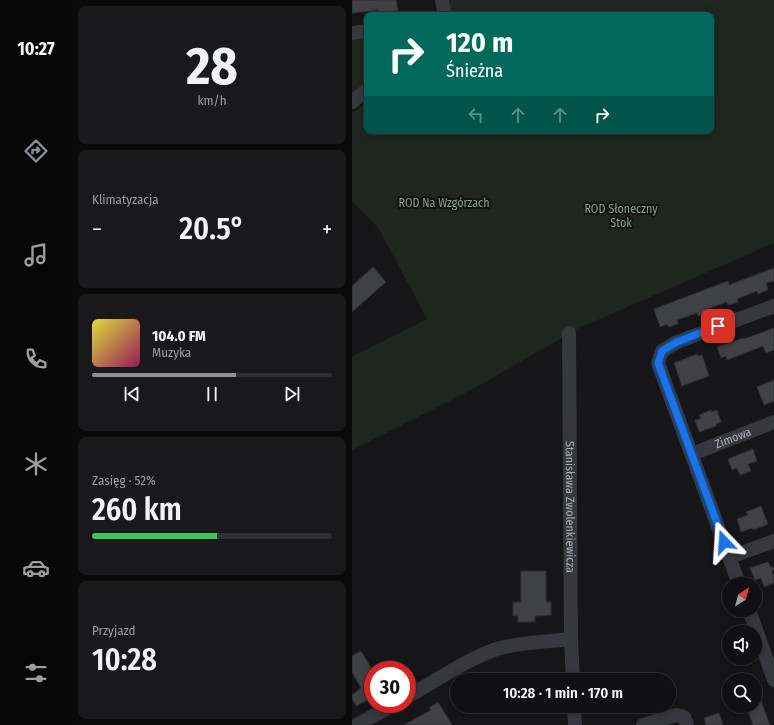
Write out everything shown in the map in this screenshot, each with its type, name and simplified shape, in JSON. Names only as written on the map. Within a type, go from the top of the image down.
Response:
[{"type":"street","points":[[442,0],[444,12]]},
{"type":"street","points":[[352,33],[364,31]]},
{"type":"street","points":[[352,102],[364,92]]},
{"type":"street","points":[[737,577],[658,363],[662,351],[677,342],[774,306]]},
{"type":"street","name":"Stanisława Zwolenkiewicza","points":[[569,333],[571,639],[573,673]]},
{"type":"street","name":"Zimowa","points":[[692,454],[774,422]]},
{"type":"street","points":[[730,557],[774,541]]},
{"type":"street","points":[[752,617],[774,680]]},
{"type":"street","points":[[416,692],[471,661],[496,650],[516,645],[571,639]]},
{"type":"street","points":[[358,725],[379,713]]},
{"type":"street","points":[[574,713],[574,725]]},
{"type":"street","points":[[643,725],[676,715],[684,717],[687,725]]},
{"type":"green space","points":[[450,0],[774,0],[774,243],[577,329],[477,387],[352,450],[352,357],[427,319],[379,229],[352,201],[352,113],[364,104],[364,134],[714,134],[714,12],[451,12]]},
{"type":"green space","points":[[364,38],[363,85],[352,93],[352,40]]},
{"type":"building","points":[[352,0],[396,0],[398,11],[378,12],[378,10],[352,13]]},
{"type":"building","points":[[373,267],[386,282],[352,312],[352,286]]},
{"type":"building","points":[[774,268],[774,281],[766,283],[768,290],[758,294],[757,291],[737,299],[738,302],[728,305],[727,302],[707,309],[708,313],[698,316],[697,313],[677,320],[678,324],[669,327],[667,324],[660,327],[654,309],[728,281],[729,285]]},
{"type":"building","points":[[774,328],[774,350],[766,353],[763,346],[727,360],[726,356],[721,358],[717,347]]},
{"type":"building","points":[[697,354],[698,356],[702,355],[709,376],[682,386],[674,363]]},
{"type":"building","points":[[774,380],[774,401],[764,405],[757,387]]},
{"type":"building","points":[[711,410],[711,412],[717,410],[721,422],[716,424],[716,426],[699,432],[695,420],[701,418],[699,415]]},
{"type":"building","points":[[753,449],[757,461],[748,464],[751,471],[740,475],[737,468],[732,470],[728,459]]},
{"type":"building","points":[[761,506],[768,524],[753,530],[752,528],[741,532],[737,519],[748,515],[746,512]]},
{"type":"building","points":[[768,562],[770,566],[774,568],[772,572],[774,583],[764,587],[762,577],[754,577],[750,568]]},
{"type":"building","points":[[521,571],[546,571],[546,602],[551,602],[551,615],[535,616],[535,622],[518,622],[518,616],[513,616],[513,602],[521,602]]},
{"type":"building","points":[[361,651],[367,661],[364,661],[364,702],[356,706],[352,695],[361,688],[352,672],[352,656]]},
{"type":"building","points":[[438,702],[452,725],[404,725],[431,710],[429,708]]},
{"type":"building","points":[[762,703],[770,725],[753,725],[749,713],[762,713]]},
{"type":"building","points":[[719,713],[723,725],[706,725],[704,718]]},
{"type":"route","points":[[718,326],[677,342],[662,351],[658,363],[724,542]]},
{"type":"park label","name":"ROD Na Wzgórzach","points":[[444,203]]},
{"type":"park label","name":"ROD Słoneczny Stok","points":[[621,216]]}]
